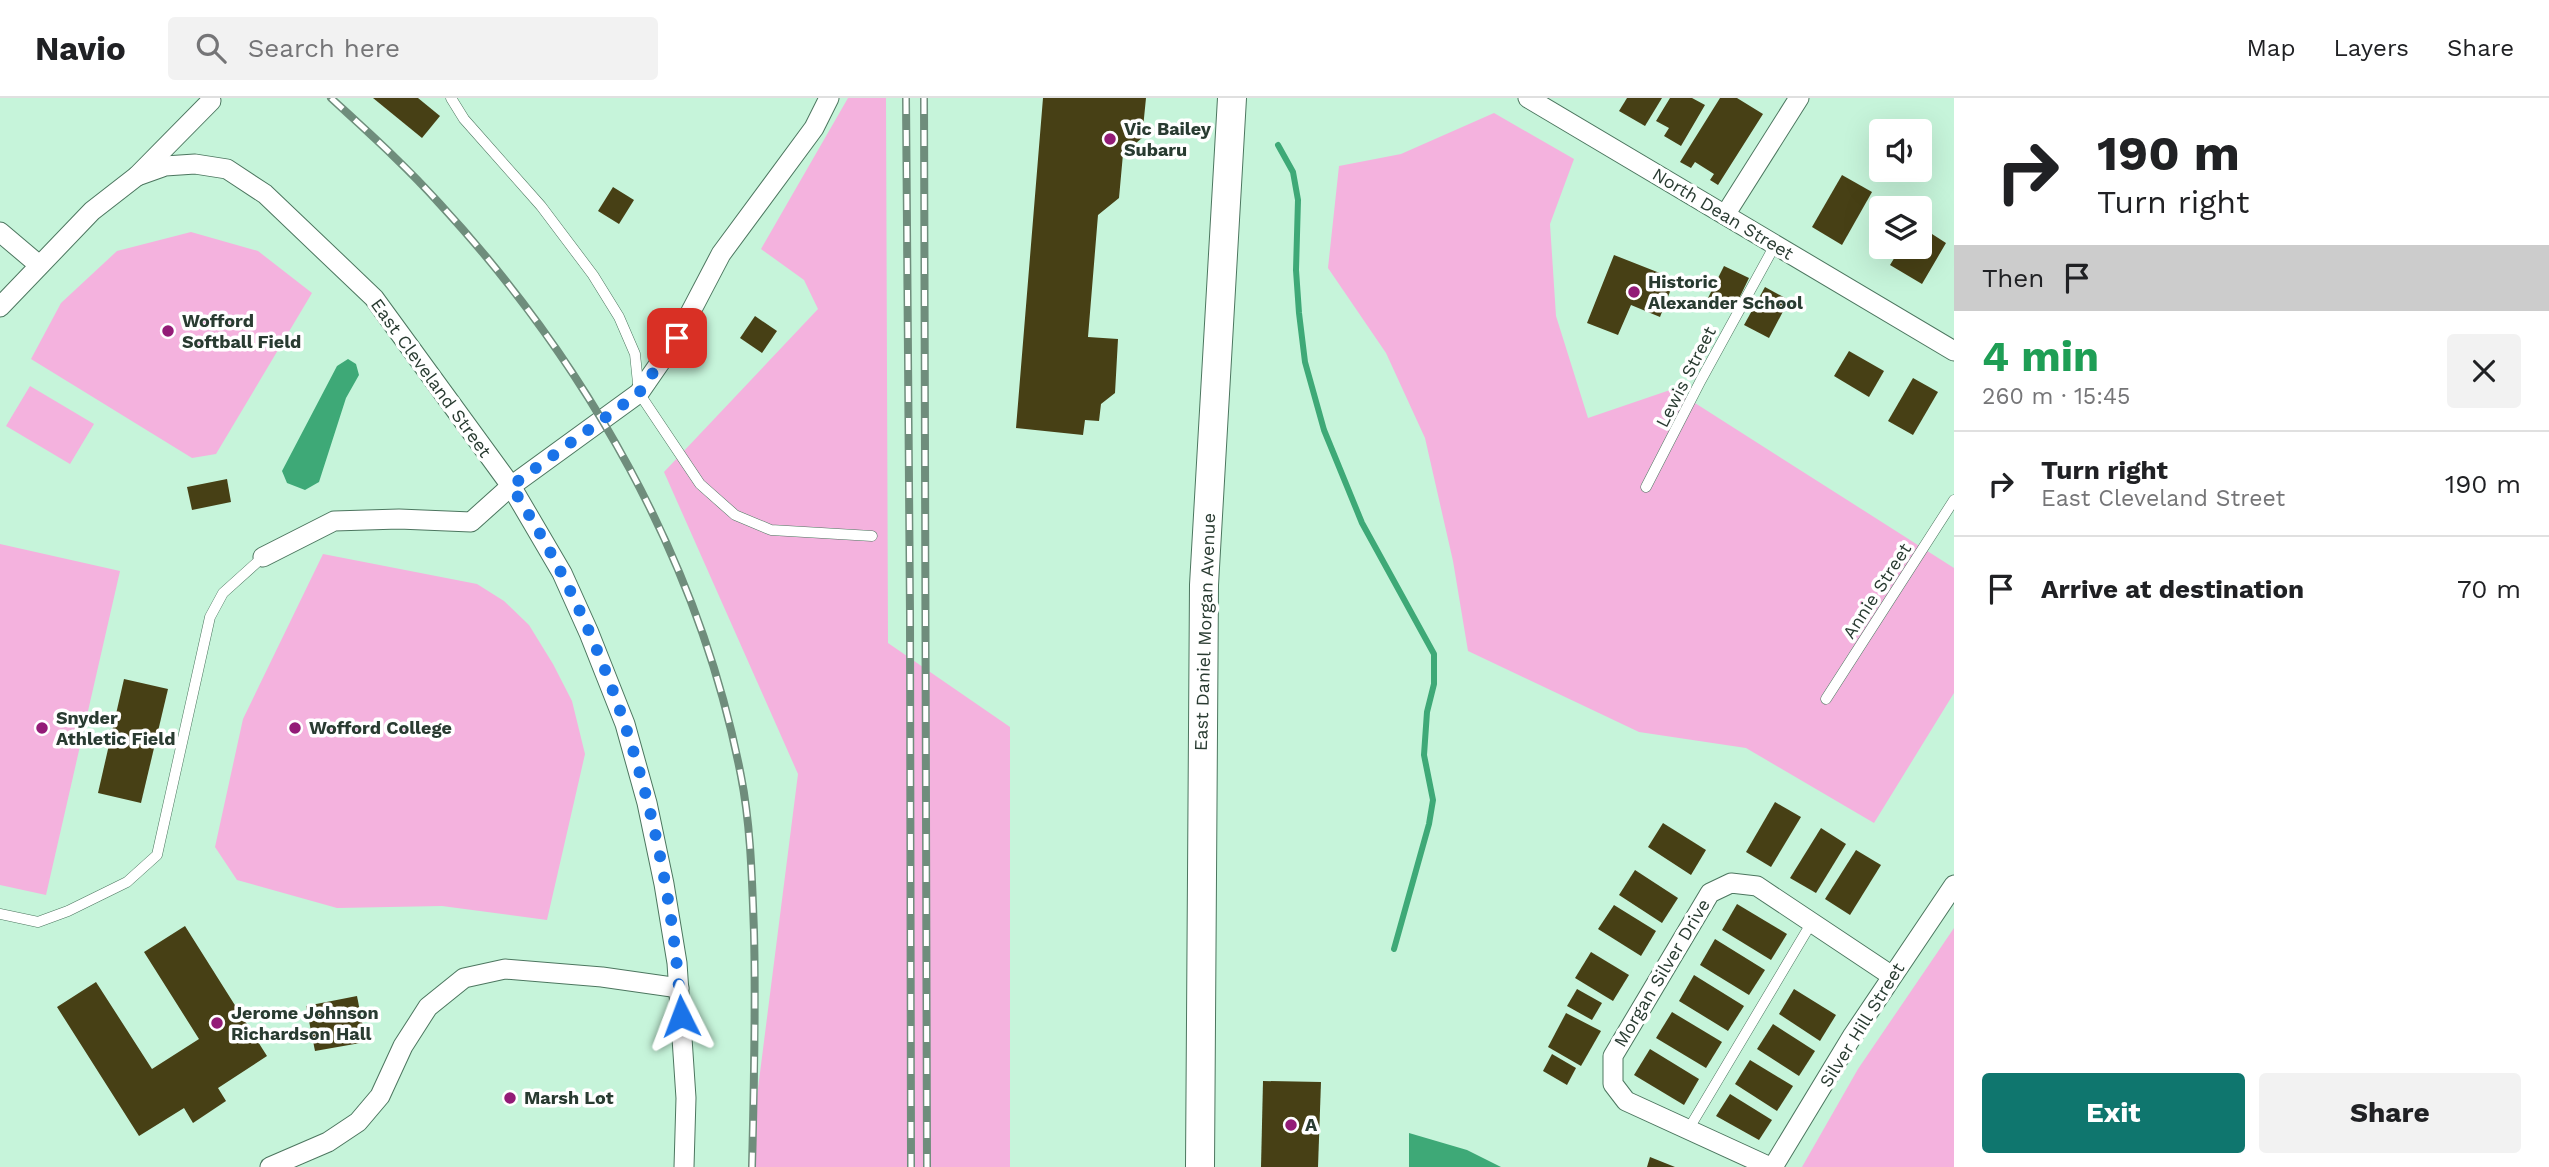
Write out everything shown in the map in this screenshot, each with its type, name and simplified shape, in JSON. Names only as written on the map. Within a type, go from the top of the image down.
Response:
[{"type":"main road","name":"East Daniel Morgan Avenue","points":[[1200,1167],[1201,702],[1204,585],[1232,98]]},
{"type":"street","points":[[263,557],[334,521],[399,519],[471,522],[511,486],[639,393],[677,338],[721,254],[814,128],[829,98]]},
{"type":"street","name":"North Dean Street","points":[[1528,98],[1954,351]]},
{"type":"street","points":[[1725,215],[1799,98]]},
{"type":"street","name":"East Cleveland Street","points":[[0,307],[92,211],[137,176],[211,101]]},
{"type":"street","name":"East Cleveland Street","points":[[137,176],[165,166],[195,164],[228,169],[265,194],[374,298],[511,486],[562,573],[625,724],[647,803],[664,884],[679,988],[686,1098],[684,1167]]},
{"type":"street","points":[[0,232],[39,265]]},
{"type":"street","name":"Morgan Silver Drive","points":[[1772,1167],[1687,1131],[1626,1101],[1613,1084],[1613,1056],[1710,892],[1731,883],[1757,887],[1892,976]]},
{"type":"street","name":"Silver Hill Street","points":[[1772,1167],[1853,1035],[1954,885]]},
{"type":"street","points":[[270,1167],[328,1142],[358,1122],[380,1096],[403,1046],[428,1007],[464,978],[505,969],[602,976],[679,988]]},
{"type":"lane","points":[[451,98],[464,119],[541,206],[593,275],[619,317],[635,354],[639,393],[700,484],[735,515],[771,530],[872,537]]},
{"type":"lane","name":"Lewis Street","points":[[1646,486],[1775,245]]},
{"type":"lane","name":"Annie Street","points":[[1826,699],[1954,499]]},
{"type":"lane","points":[[0,914],[38,922],[68,911],[127,882],[157,855],[210,617],[223,593],[263,557]]},
{"type":"lane","points":[[1687,1131],[1812,922]]},
{"type":"shaded area","points":[[848,98],[886,98],[888,643],[1010,727],[1010,1167],[748,1167],[798,774],[664,472],[818,309],[804,280],[761,249]]},
{"type":"shaded area","points":[[1494,113],[1574,159],[1550,224],[1556,316],[1588,418],[1673,389],[1954,568],[1954,693],[1874,823],[1746,748],[1639,732],[1468,651],[1453,561],[1425,438],[1386,353],[1328,268],[1339,166],[1401,154]]},
{"type":"shaded area","name":"Wofford Softball Field","points":[[191,232],[258,251],[312,293],[216,454],[192,458],[31,359],[61,303],[117,251]]},
{"type":"shaded area","points":[[348,359],[356,364],[359,375],[346,398],[319,482],[305,490],[287,483],[282,471],[337,366]]},
{"type":"shaded area","points":[[30,386],[94,424],[70,464],[6,426]]},
{"type":"shaded area","name":"Snyder Athletic Field","points":[[0,544],[120,571],[46,895],[0,885]]},
{"type":"shaded area","points":[[323,554],[477,584],[504,601],[529,625],[553,664],[572,701],[585,754],[547,920],[442,906],[337,908],[237,880],[215,847],[243,719]]},
{"type":"shaded area","points":[[1954,928],[1954,1167],[1802,1167],[1858,1069]]},
{"type":"shaded area","points":[[1409,1133],[1467,1150],[1501,1167],[1409,1167]]},
{"type":"building","points":[[373,98],[418,98],[440,116],[422,138]]},
{"type":"building","points":[[1043,98],[1146,98],[1142,138],[1123,154],[1119,198],[1098,215],[1088,337],[1118,339],[1115,393],[1101,404],[1099,421],[1085,420],[1083,435],[1016,428]]},
{"type":"building","points":[[1627,98],[1662,98],[1645,126],[1619,111]]},
{"type":"building","points":[[1670,98],[1692,98],[1705,105],[1681,146],[1664,136],[1669,128],[1656,121]]},
{"type":"building","points":[[1720,98],[1737,98],[1763,114],[1718,185],[1710,180],[1714,174],[1695,162],[1691,168],[1680,162]]},
{"type":"building","points":[[1842,175],[1872,192],[1842,245],[1812,227]]},
{"type":"building","points":[[613,187],[634,200],[619,224],[598,211]]},
{"type":"building","points":[[1932,234],[1946,243],[1922,284],[1890,265],[1894,259],[1932,259]]},
{"type":"building","name":"Historic Alexander School","points":[[1614,255],[1675,279],[1660,317],[1631,305],[1618,335],[1587,323]]},
{"type":"building","points":[[1724,266],[1749,278],[1733,311],[1708,298]]},
{"type":"building","points":[[1765,287],[1789,300],[1769,338],[1744,325]]},
{"type":"building","points":[[755,316],[777,331],[762,353],[740,338]]},
{"type":"building","points":[[1849,351],[1884,371],[1869,397],[1834,376]]},
{"type":"building","points":[[1913,378],[1938,392],[1913,435],[1888,421]]},
{"type":"building","points":[[227,479],[231,502],[192,510],[187,487]]},
{"type":"building","points":[[124,679],[168,689],[141,803],[98,793]]},
{"type":"building","points":[[1775,802],[1801,817],[1771,867],[1746,852]]},
{"type":"building","points":[[1663,823],[1706,850],[1691,875],[1648,847]]},
{"type":"building","points":[[1821,828],[1846,844],[1816,893],[1790,878]]},
{"type":"building","points":[[1856,850],[1881,865],[1850,915],[1825,899]]},
{"type":"building","points":[[1635,870],[1678,898],[1662,923],[1619,895]]},
{"type":"building","points":[[1737,904],[1787,934],[1771,960],[1722,930]]},
{"type":"building","points":[[1614,905],[1656,931],[1641,956],[1598,929]]},
{"type":"building","name":"Jerome Johnson Richardson Hall","points":[[185,926],[267,1056],[218,1088],[226,1101],[193,1123],[184,1108],[139,1136],[57,1007],[96,982],[152,1069],[199,1039],[144,952]]},
{"type":"building","points":[[1715,939],[1765,970],[1749,995],[1700,965]]},
{"type":"building","points":[[1591,952],[1629,975],[1613,1001],[1575,978]]},
{"type":"building","points":[[1694,975],[1744,1006],[1728,1031],[1679,1001]]},
{"type":"building","points":[[1577,989],[1602,1003],[1592,1020],[1567,1006]]},
{"type":"building","points":[[1794,989],[1836,1015],[1820,1041],[1779,1014]]},
{"type":"building","points":[[357,996],[366,1042],[315,1051],[306,1006]]},
{"type":"building","points":[[1672,1012],[1722,1042],[1706,1068],[1656,1038]]},
{"type":"building","points":[[1566,1013],[1601,1031],[1581,1066],[1548,1047]]},
{"type":"building","points":[[1773,1024],[1815,1051],[1799,1076],[1757,1049]]},
{"type":"building","points":[[1650,1049],[1699,1079],[1684,1105],[1634,1075]]},
{"type":"building","points":[[1552,1054],[1576,1068],[1567,1085],[1543,1071]]},
{"type":"building","points":[[1750,1060],[1793,1086],[1777,1111],[1735,1084]]},
{"type":"building","name":"A","points":[[1263,1081],[1321,1082],[1318,1167],[1261,1167]]},
{"type":"building","points":[[1730,1094],[1772,1120],[1759,1140],[1716,1116]]},
{"type":"building","points":[[1650,1157],[1675,1167],[1647,1167]]},
{"type":"waterway","points":[[1278,145],[1293,172],[1298,200],[1296,270],[1299,313],[1305,362],[1324,430],[1362,523],[1434,654],[1434,684],[1427,712],[1424,755],[1433,800],[1429,824],[1394,949]]},
{"type":"railway","points":[[331,98],[400,162],[439,203],[492,264],[542,330],[588,398],[630,469],[666,543],[697,619],[722,696],[741,776],[749,834],[755,961],[752,1167]]},
{"type":"railway","points":[[906,98],[911,1167]]},
{"type":"railway","points":[[924,98],[927,1167]]},
{"type":"place","name":"Vic Bailey Subaru","points":[[1110,139]]},
{"type":"place","name":"Historic Alexander School","points":[[1634,292]]},
{"type":"place","name":"Wofford Softball Field","points":[[168,331]]},
{"type":"place","name":"Snyder Athletic Field","points":[[42,728]]},
{"type":"place","name":"Wofford College","points":[[295,728]]},
{"type":"place","name":"Jerome Johnson Richardson Hall","points":[[217,1023]]},
{"type":"place","name":"Marsh Lot","points":[[510,1098]]},
{"type":"place","name":"A","points":[[1291,1125]]},
{"type":"route","points":[[677,338],[639,393],[511,486],[562,573],[625,724],[647,803],[664,884],[677,963],[681,1016]]}]
